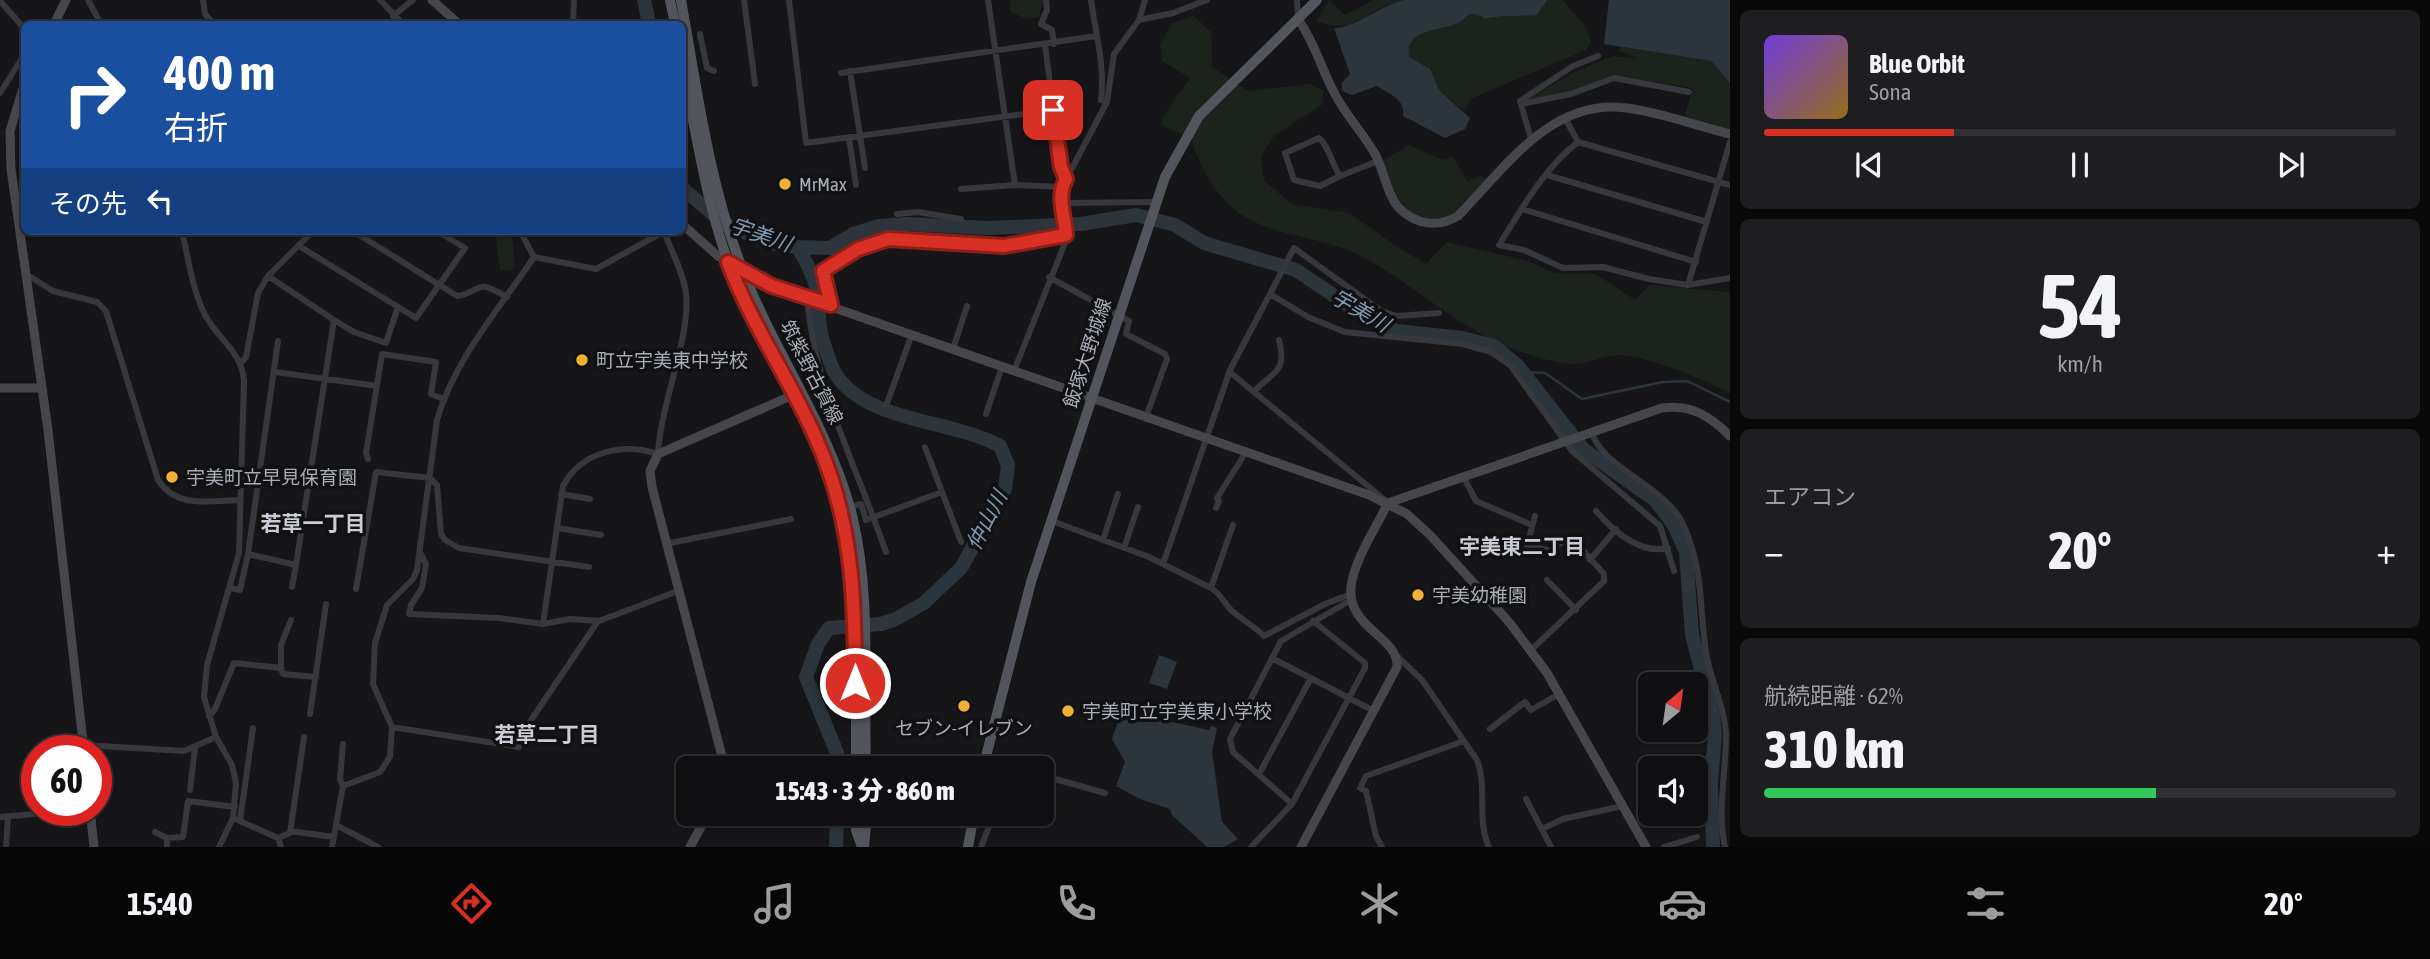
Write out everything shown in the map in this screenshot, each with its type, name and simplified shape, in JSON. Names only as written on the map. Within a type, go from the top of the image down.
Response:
[{"type":"main road","points":[[670,0],[675,21]]},
{"type":"main road","name":"筑紫野古賀線","points":[[681,0],[685,21]]},
{"type":"main road","name":"飯塚大野城線","points":[[986,756],[1031,582],[1165,177],[1199,116],[1317,0]]},
{"type":"main road","name":"筑紫野古賀線","points":[[686,29],[720,201],[731,238],[742,269],[798,392],[836,491],[858,616],[865,756]]},
{"type":"main road","name":"筑紫野古賀線","points":[[686,84],[706,191],[728,262],[749,310],[831,449],[849,507],[861,579],[858,616]]},
{"type":"main road","name":"筑紫野古賀線","points":[[856,756],[859,639]]},
{"type":"main road","points":[[856,826],[863,847]]},
{"type":"main road","points":[[863,847],[866,826]]},
{"type":"main road","points":[[968,847],[972,826]]},
{"type":"street","points":[[56,21],[66,0]]},
{"type":"street","points":[[88,0],[99,21]]},
{"type":"street","points":[[202,0],[205,14],[211,21]]},
{"type":"street","points":[[380,0],[399,21]]},
{"type":"street","points":[[393,16],[413,0]]},
{"type":"street","points":[[432,0],[456,21]]},
{"type":"street","points":[[573,21],[574,0]]},
{"type":"street","points":[[744,0],[755,84]]},
{"type":"street","points":[[789,0],[806,143],[1053,110]]},
{"type":"street","points":[[988,0],[1015,185]]},
{"type":"street","points":[[1046,0],[1047,10],[1041,24],[1052,30],[1054,44]]},
{"type":"street","points":[[1091,0],[1096,36],[1104,64],[1101,100],[1107,102]]},
{"type":"street","points":[[1014,371],[1066,234],[1062,187],[1107,102],[1114,54],[1139,20],[1145,0]]},
{"type":"street","points":[[1139,20],[1173,13],[1207,0]]},
{"type":"street","points":[[1297,0],[1298,19],[1314,42],[1335,95],[1378,161],[1398,207],[1415,219],[1446,223],[1458,216],[1531,139],[1565,118],[1603,107],[1626,108],[1730,134]]},
{"type":"street","points":[[0,2],[21,25]]},
{"type":"street","points":[[688,41],[701,36],[707,68],[714,71]]},
{"type":"street","points":[[841,73],[1045,46],[1096,36]]},
{"type":"street","points":[[1045,46],[1061,167],[1066,179]]},
{"type":"street","points":[[1531,139],[1520,101],[1562,73],[1598,56]]},
{"type":"street","points":[[0,93],[21,60]]},
{"type":"street","points":[[850,71],[864,168]]},
{"type":"street","points":[[1521,104],[1572,94],[1615,78],[1689,92]]},
{"type":"street","points":[[21,93],[13,115],[9,145],[41,388],[81,735]]},
{"type":"street","points":[[1565,118],[1578,142],[1730,185]]},
{"type":"street","points":[[849,138],[856,185]]},
{"type":"street","points":[[1340,176],[1325,143],[1319,138],[1285,152],[1294,180],[1320,186],[1378,161]]},
{"type":"street","points":[[1578,142],[1565,152],[1547,175],[1499,245],[1524,250],[1563,268],[1603,267],[1649,279],[1689,285],[1730,278]]},
{"type":"street","points":[[1689,285],[1730,142]]},
{"type":"street","points":[[1547,175],[1707,222]]},
{"type":"street","points":[[961,189],[1015,185],[1062,187]]},
{"type":"street","points":[[1062,205],[1155,205]]},
{"type":"street","points":[[1522,209],[1696,262]]},
{"type":"street","points":[[897,214],[918,212],[961,219]]},
{"type":"street","points":[[686,227],[728,262],[772,286],[1388,503],[1675,406],[1691,408],[1707,416],[1730,436]]},
{"type":"street","points":[[830,305],[822,274],[825,268],[875,242],[917,239],[1004,246],[1066,234]]},
{"type":"street","points":[[183,235],[195,289],[205,315],[242,363],[244,382],[239,553],[207,665],[204,697],[216,737],[232,765],[236,783],[236,819]]},
{"type":"street","points":[[242,363],[246,357],[258,293],[268,276],[309,235]]},
{"type":"street","points":[[359,235],[457,296],[466,294],[475,286],[485,286],[507,297]]},
{"type":"street","points":[[299,246],[416,318],[465,248],[444,235]]},
{"type":"street","points":[[522,235],[534,257]]},
{"type":"street","points":[[534,257],[596,269],[658,235]]},
{"type":"street","points":[[666,235],[684,282],[686,297],[684,321],[657,454],[650,471],[665,544],[722,756]]},
{"type":"street","points":[[1163,564],[1231,373],[1294,248],[1315,260],[1361,299],[1381,310],[1397,316],[1439,313]]},
{"type":"street","points":[[343,786],[380,772],[390,757],[392,727],[373,684],[375,643],[387,605],[413,579],[421,554],[437,420],[443,399],[458,369],[534,257]]},
{"type":"street","points":[[24,273],[53,291],[97,302],[106,311],[158,480],[164,489],[184,501],[240,500]]},
{"type":"street","points":[[268,276],[354,332],[386,343],[398,307]]},
{"type":"street","points":[[1049,276],[1129,321],[1126,334],[1165,354],[1167,359],[1146,417]]},
{"type":"street","points":[[1270,293],[1308,317],[1345,332],[1463,344],[1491,352],[1510,365],[1566,441],[1593,472],[1660,526],[1674,570]]},
{"type":"street","points":[[807,297],[809,327],[821,379],[886,552]]},
{"type":"street","points":[[953,349],[967,306]]},
{"type":"street","points":[[292,586],[334,320]]},
{"type":"street","points":[[886,406],[912,334]]},
{"type":"street","points":[[230,588],[240,590],[248,555],[278,341]]},
{"type":"street","points":[[1254,392],[1281,366],[1282,352],[1279,341]]},
{"type":"street","points":[[369,459],[366,453],[382,354],[436,362],[431,394],[443,399]]},
{"type":"street","points":[[986,414],[1002,367]]},
{"type":"street","points":[[275,372],[377,386]]},
{"type":"street","points":[[1231,373],[1430,535],[1509,622],[1559,694],[1646,847]]},
{"type":"street","points":[[0,388],[41,388]]},
{"type":"street","points":[[543,624],[561,494],[567,477],[596,455],[615,449],[645,449],[657,454],[798,392]]},
{"type":"street","points":[[1591,433],[1609,457],[1659,494],[1683,524],[1688,538],[1702,586],[1706,655],[1726,733],[1720,806],[1726,843]]},
{"type":"street","points":[[925,447],[961,542]]},
{"type":"street","points":[[1216,508],[1219,501],[1217,498],[1226,480],[1246,452]]},
{"type":"street","points":[[356,589],[376,472],[430,478],[437,485],[439,525],[450,544],[459,548],[589,567]]},
{"type":"street","points":[[1464,478],[1476,501],[1532,524]]},
{"type":"street","points":[[849,507],[861,504],[866,520],[942,492]]},
{"type":"street","points":[[561,494],[590,499]]},
{"type":"street","points":[[1103,540],[1118,494]]},
{"type":"street","points":[[1388,503],[1356,572],[1351,597],[1360,620],[1422,680],[1464,741],[1482,774],[1483,825],[1489,847]]},
{"type":"street","points":[[1124,548],[1138,507]]},
{"type":"street","points":[[1596,511],[1634,544],[1661,550],[1668,548]]},
{"type":"street","points":[[1531,651],[1604,581],[1604,574],[1576,541],[1568,537],[1551,551],[1527,545],[1535,516]]},
{"type":"street","points":[[665,544],[791,519]]},
{"type":"street","points":[[1052,521],[1163,564],[1211,588],[1219,593],[1232,611],[1249,621],[1264,636],[1325,604],[1351,597]]},
{"type":"street","points":[[1211,588],[1233,525]]},
{"type":"street","points":[[557,528],[601,535]]},
{"type":"street","points":[[1590,560],[1616,529]]},
{"type":"street","points":[[421,554],[426,564],[422,588],[411,605],[409,614],[499,618],[543,624],[570,619],[598,621],[678,591]]},
{"type":"street","points":[[248,555],[296,565]]},
{"type":"street","points":[[1547,580],[1576,610]]},
{"type":"street","points":[[1292,804],[1233,752],[1230,739],[1281,641],[1351,597]]},
{"type":"street","points":[[310,714],[326,604]]},
{"type":"street","points":[[291,620],[281,645],[283,674],[316,677]]},
{"type":"street","points":[[392,727],[519,747],[527,726],[598,621]]},
{"type":"street","points":[[1251,847],[1292,804],[1365,663],[1313,621]]},
{"type":"street","points":[[1301,847],[1397,667],[1395,654]]},
{"type":"street","points":[[1272,658],[1374,711]]},
{"type":"street","points":[[209,716],[215,709],[234,663],[281,668]]},
{"type":"street","points":[[1259,774],[1311,678]]},
{"type":"street","points":[[1531,710],[1559,694]]},
{"type":"street","points":[[1490,729],[1525,702],[1536,717]]},
{"type":"street","points":[[219,847],[236,819],[253,728]]},
{"type":"street","points":[[112,749],[172,751],[195,748],[216,737]]},
{"type":"street","points":[[290,831],[304,737]]},
{"type":"street","points":[[1382,847],[1376,836],[1366,791],[1360,788],[1366,776],[1464,741]]},
{"type":"street","points":[[332,847],[343,786],[340,779],[343,744]]},
{"type":"street","points":[[190,790],[195,748]]},
{"type":"street","points":[[1054,779],[1105,793]]},
{"type":"street","points":[[1526,799],[1551,847]]},
{"type":"street","points":[[155,832],[167,838],[183,837],[188,801],[235,807]]},
{"type":"street","points":[[1542,829],[1563,819],[1623,806]]},
{"type":"street","points":[[0,817],[21,816]]},
{"type":"street","points":[[6,847],[8,817]]},
{"type":"street","points":[[236,819],[278,838],[281,847]]},
{"type":"street","points":[[336,825],[378,847]]},
{"type":"street","points":[[91,826],[94,847]]},
{"type":"street","points":[[690,847],[701,826]]},
{"type":"street","points":[[981,847],[990,826]]},
{"type":"street","points":[[278,838],[290,831],[334,838]]},
{"type":"street","points":[[1664,847],[1697,837]]},
{"type":"street","points":[[166,847],[167,838]]},
{"type":"shaded area","points":[[1011,0],[1043,0],[1039,17],[1026,19],[1010,11]]},
{"type":"shaded area","points":[[1329,0],[1345,15],[1374,0],[1404,0],[1342,26],[1317,21]]},
{"type":"shaded area","points":[[1404,0],[1547,0],[1537,15],[1485,19],[1477,14],[1468,15],[1460,22],[1426,32],[1412,41],[1409,57],[1430,69],[1439,90],[1470,118],[1465,129],[1445,138],[1403,116],[1399,101],[1377,86],[1352,95],[1342,91],[1342,83],[1350,74],[1334,28],[1351,24]]},
{"type":"shaded area","points":[[1547,0],[1563,0],[1587,29],[1591,42],[1586,50],[1470,99],[1466,112],[1439,90],[1430,69],[1409,57],[1412,41],[1424,32],[1457,23],[1476,13],[1485,18],[1499,15],[1527,16]]},
{"type":"shaded area","points":[[1609,0],[1730,0],[1730,83],[1711,61],[1604,44]]},
{"type":"shaded area","points":[[1194,16],[1211,32],[1212,67],[1248,91],[1311,84],[1323,91],[1323,104],[1274,136],[1261,156],[1264,181],[1292,204],[1350,213],[1426,264],[1447,242],[1528,261],[1555,273],[1596,274],[1635,300],[1649,285],[1730,292],[1730,394],[1677,370],[1633,357],[1615,355],[1574,364],[1557,362],[1504,346],[1461,322],[1359,255],[1268,227],[1239,213],[1223,199],[1209,180],[1198,159],[1192,138],[1162,126],[1162,118],[1190,78],[1162,61],[1160,44],[1172,23]]},
{"type":"shaded area","points":[[1621,47],[1711,61],[1730,83],[1730,130],[1684,118],[1693,88],[1615,76],[1569,92],[1524,102],[1570,74],[1613,56],[1638,59],[1619,51]]},
{"type":"shaded area","points":[[1409,145],[1443,160],[1453,157],[1467,181],[1480,176],[1487,179],[1457,212],[1438,220],[1425,220],[1415,215],[1398,197],[1382,161]]},
{"type":"shaded area","points":[[496,235],[512,235],[515,258],[512,271],[500,270]]},
{"type":"shaded area","points":[[1159,655],[1177,662],[1167,689],[1149,683]]},
{"type":"shaded area","points":[[1125,712],[1209,730],[1211,726],[1217,728],[1212,752],[1222,822],[1238,839],[1224,847],[1207,847],[1172,815],[1170,809],[1140,799],[1116,786],[1125,762],[1112,739],[1121,714]]},
{"type":"waterway","name":"宇美川","points":[[644,0],[648,21]]},
{"type":"waterway","name":"宇美川","points":[[686,191],[726,225],[775,244],[798,247],[830,248],[853,234],[879,226],[907,224],[989,228],[1081,224],[1136,215],[1175,225],[1204,243],[1296,270],[1367,318],[1396,331],[1462,338],[1494,346],[1518,366],[1583,449],[1655,500],[1674,525],[1686,552],[1692,635],[1713,715],[1715,735],[1711,783],[1713,847]]},
{"type":"waterway","name":"仲山川","points":[[798,247],[814,280],[822,335],[831,365],[839,379],[854,393],[872,404],[980,437],[1000,446],[1008,465],[1005,489],[961,568],[924,603],[881,624],[829,628],[818,644],[806,677],[837,756]]},
{"type":"waterway","points":[[1523,372],[1545,373],[1582,399],[1663,382],[1687,381],[1730,402]]},
{"type":"waterway","name":"仲山川","points":[[836,847],[837,826]]},
{"type":"place","name":"MrMax","points":[[785,184]]},
{"type":"place","name":"町立宇美東中学校","points":[[582,360]]},
{"type":"place","name":"宇美町立早見保育園","points":[[172,477]]},
{"type":"place","name":"宇美幼稚園","points":[[1418,595]]},
{"type":"place","name":"セブン-イレブン","points":[[964,706]]},
{"type":"place","name":"宇美町立宇美東小学校","points":[[1068,711]]},
{"type":"district","name":"若草一丁目","points":[[313,523]]},
{"type":"district","name":"宇美東二丁目","points":[[1522,546]]},
{"type":"district","name":"若草二丁目","points":[[547,734]]},
{"type":"route","points":[[855,683],[853,577],[836,491],[813,432],[764,340],[728,262],[772,286],[831,305],[822,277],[825,268],[875,242],[888,239],[1004,246],[1066,235],[1061,207],[1062,187],[1066,179],[1061,167],[1053,110]]}]
